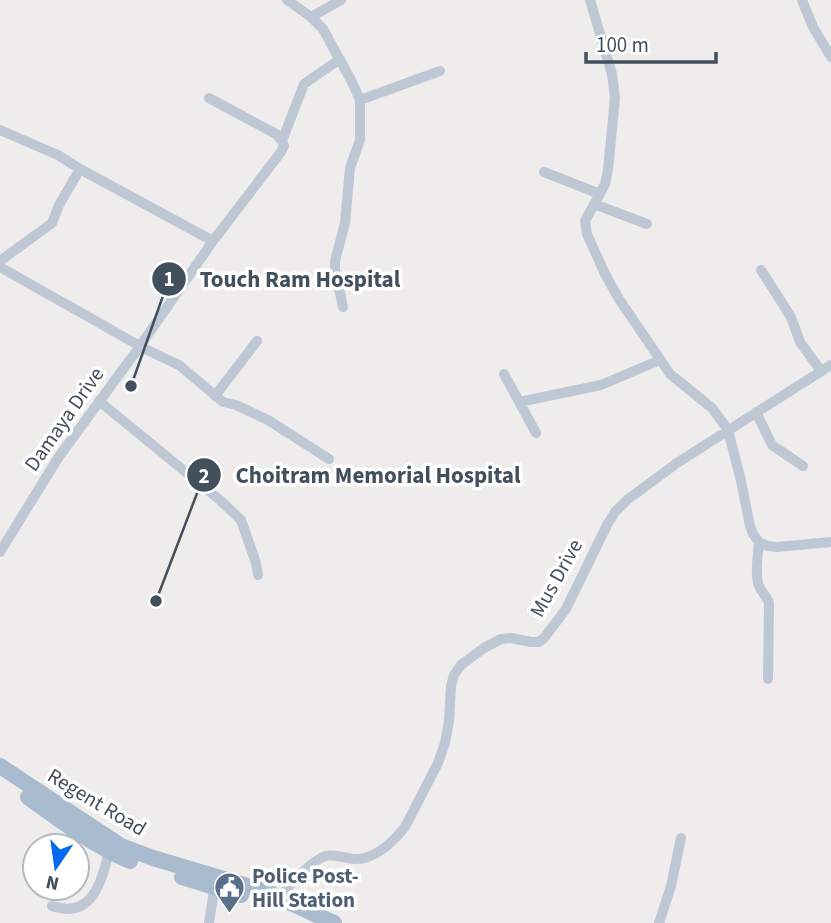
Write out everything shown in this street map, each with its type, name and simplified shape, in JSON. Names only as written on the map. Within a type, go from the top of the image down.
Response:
[{"type":"main road","name":"Regent Road","points":[[1,774],[75,831],[111,846],[149,868],[281,897],[334,923]]},
{"type":"main road","name":"Regent Road","points":[[215,882],[313,923]]},
{"type":"street","points":[[288,0],[323,29],[360,100],[360,141],[350,168],[345,223],[335,261],[343,307]]},
{"type":"street","points":[[311,17],[341,0]]},
{"type":"street","points":[[590,0],[615,88],[605,184],[585,221],[585,227],[605,274],[670,374],[712,408],[728,430],[750,526],[759,542],[777,547],[831,542]]},
{"type":"street","points":[[802,0],[813,27],[831,57]]},
{"type":"street","name":"Damaya Drive","points":[[0,552],[58,457],[213,241],[281,152],[284,146],[282,141],[304,84],[340,59]]},
{"type":"street","points":[[360,100],[440,71]]},
{"type":"street","points":[[209,98],[276,134],[282,141]]},
{"type":"street","points":[[0,130],[45,149],[213,241]]},
{"type":"street","points":[[0,261],[52,223],[80,169]]},
{"type":"street","points":[[544,172],[647,224]]},
{"type":"street","points":[[0,267],[179,365],[223,402],[268,420],[329,459]]},
{"type":"street","points":[[761,270],[791,317],[800,342],[821,371]]},
{"type":"street","points":[[215,396],[257,341]]},
{"type":"street","points":[[519,402],[601,385],[660,360]]},
{"type":"street","points":[[728,430],[831,365]]},
{"type":"street","points":[[504,374],[536,433]]},
{"type":"street","points":[[99,401],[241,520],[258,575]]},
{"type":"street","points":[[756,412],[772,445],[803,466]]},
{"type":"street","name":"Mus Drive","points":[[281,897],[287,887],[324,856],[361,859],[376,853],[399,835],[442,753],[449,721],[450,686],[461,665],[501,639],[539,642],[544,638],[566,609],[615,512],[677,463],[728,430]]},
{"type":"street","points":[[759,542],[758,585],[769,603],[768,679]]},
{"type":"street","points":[[659,923],[671,886],[681,838]]},
{"type":"street","points":[[52,906],[71,910],[85,904],[93,896],[100,884],[111,846]]},
{"type":"street","points":[[209,923],[215,882]]},
{"type":"place","name":"Touch Ram Hospital","points":[[131,386]]},
{"type":"place","name":"Choitram Memorial Hospital","points":[[156,601]]},
{"type":"place","name":"Police Post- Hill Station","points":[[229,915]]}]
